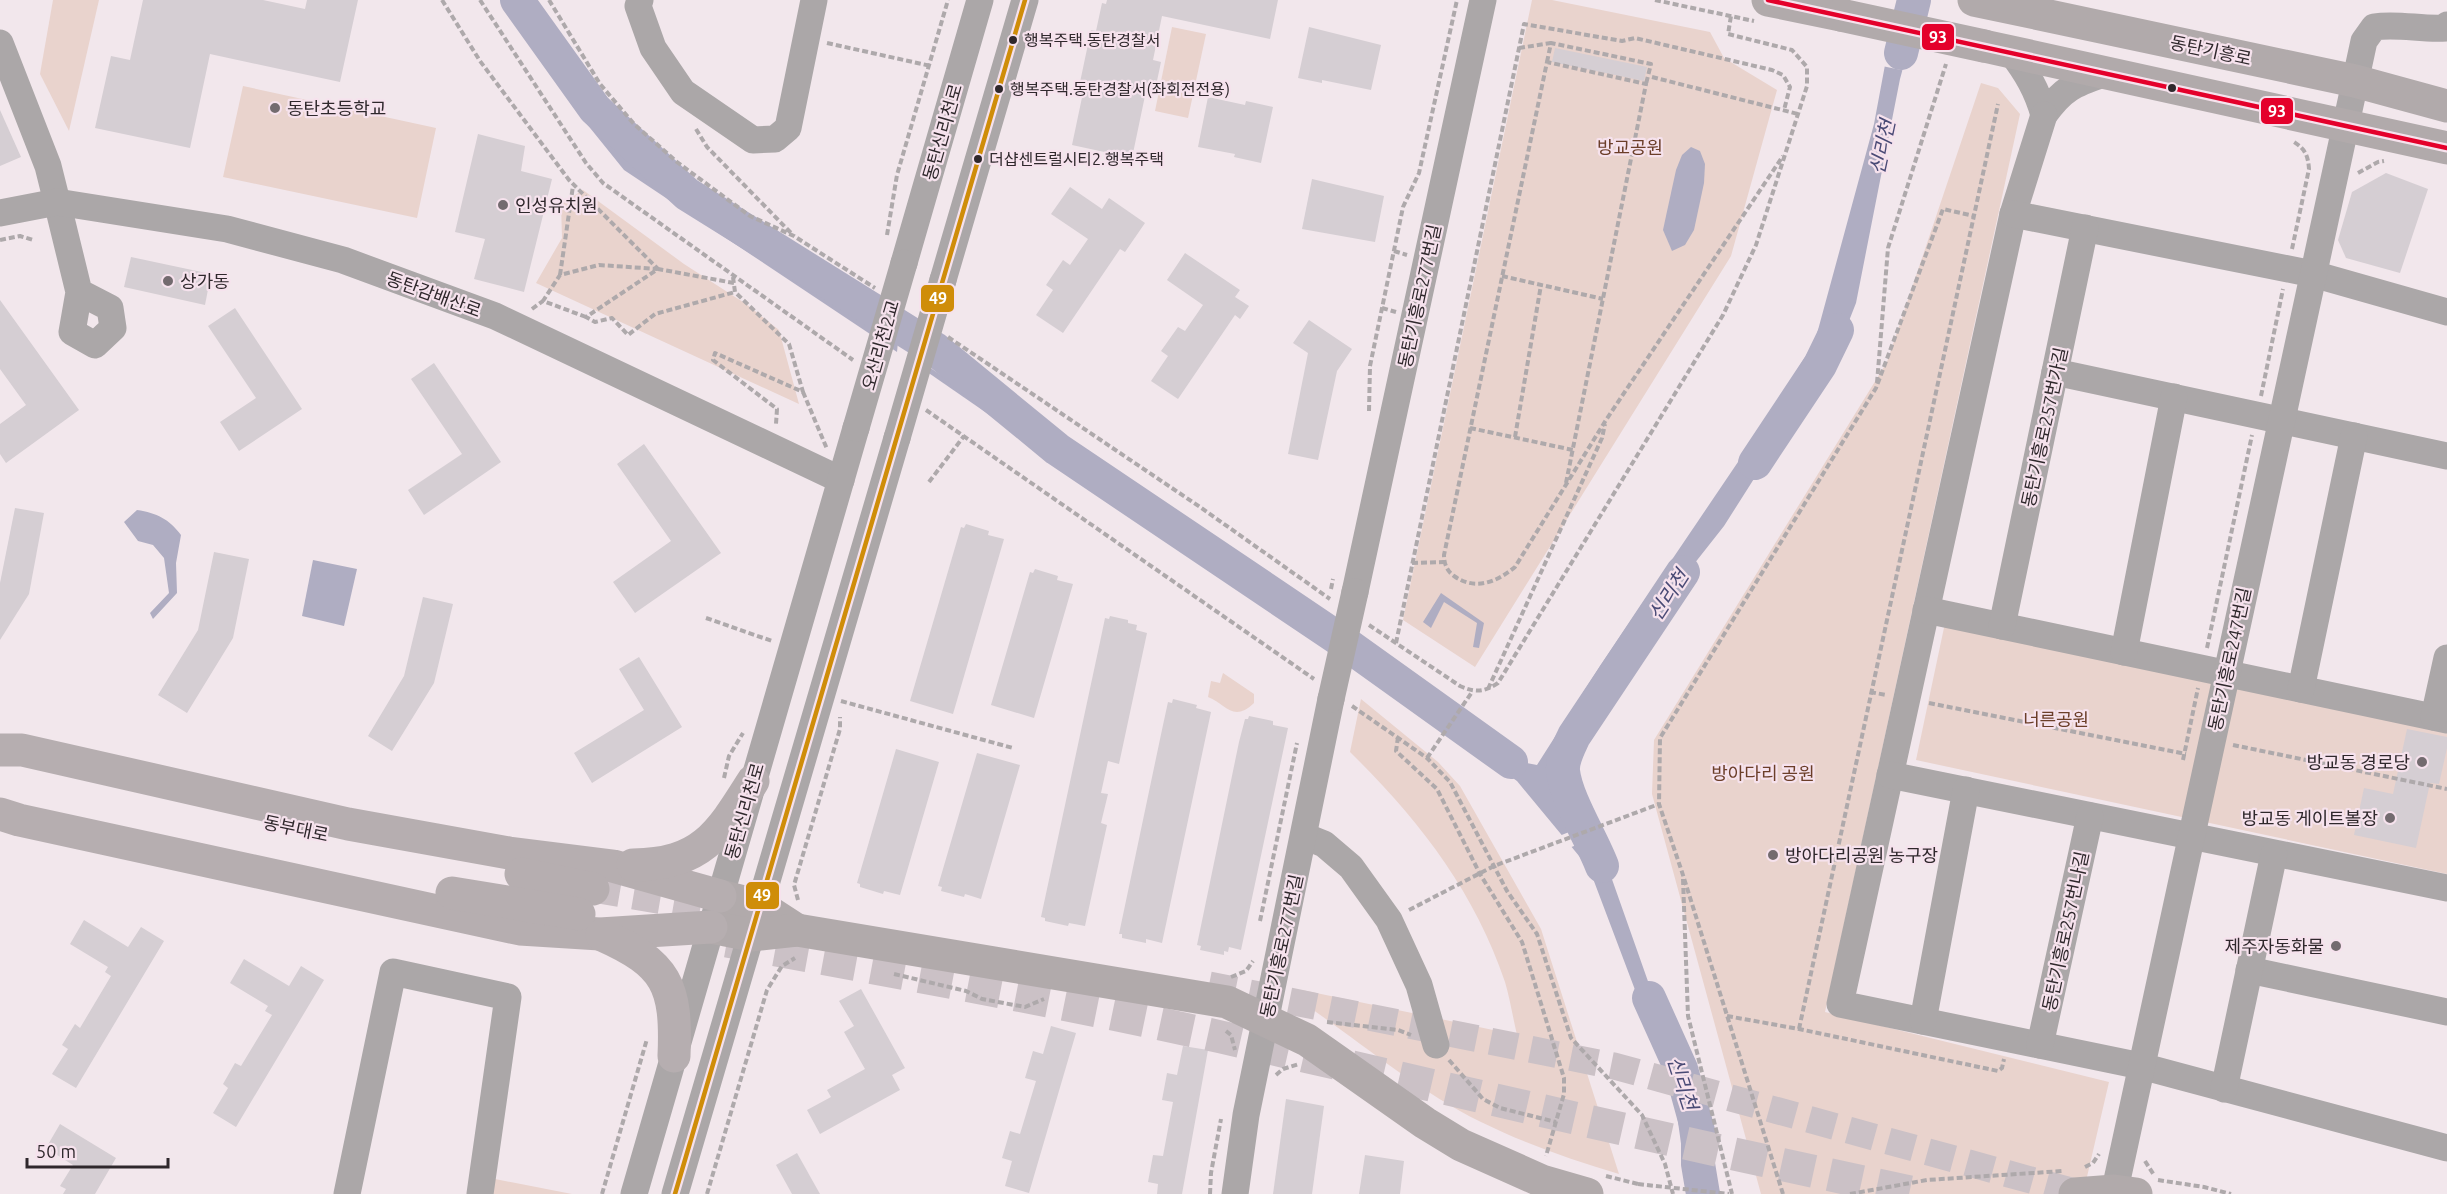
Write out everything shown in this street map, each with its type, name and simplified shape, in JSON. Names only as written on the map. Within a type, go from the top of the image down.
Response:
[{"type":"highway","points":[[0,750],[21,750],[348,824],[509,853],[599,901],[715,912]]},
{"type":"highway","name":"동부대로","points":[[0,766],[599,901]]},
{"type":"highway","points":[[0,814],[520,929],[599,901],[646,865],[673,861],[702,848],[723,828],[753,781]]},
{"type":"highway","name":"동부대로","points":[[0,803],[433,890],[599,901]]},
{"type":"highway","points":[[599,901],[715,912]]},
{"type":"highway","points":[[599,901],[631,948],[646,957],[662,976],[672,1000],[675,1027],[674,1056]]},
{"type":"main road","name":"동탄기흥로","points":[[1985,2],[2355,81],[2447,106]]},
{"type":"main road","points":[[1766,12],[1841,15],[2447,148]]},
{"type":"main road","points":[[715,912],[801,932],[1227,1002],[1307,1041],[1425,1123],[1461,1145],[1542,1181],[1587,1194]]},
{"type":"main road","points":[[2074,1178],[2121,1193]]},
{"type":"street","points":[[640,0],[638,6],[653,48],[683,92],[753,140],[776,139],[788,128],[814,0]]},
{"type":"street","name":"동탄신리천로","points":[[904,263],[980,0]]},
{"type":"street","points":[[675,1194],[1025,0]]},
{"type":"street","name":"동탄기흥로277번길","points":[[1235,1194],[1246,1115],[1331,699],[1342,592],[1483,0]]},
{"type":"street","name":"동탄기흥로247번길","points":[[2121,1193],[2141,1066],[2191,837],[2201,751],[2214,671],[2300,272],[2346,125],[2364,40],[2374,27],[2388,25],[2434,29],[2446,28],[2447,25]]},
{"type":"street","points":[[0,43],[48,166],[79,292]]},
{"type":"street","points":[[1997,49],[2028,74],[2037,91],[2044,115]]},
{"type":"street","points":[[2106,73],[2072,85],[2054,100],[2044,115],[2013,214],[1840,1004],[2141,1066],[2447,1148]]},
{"type":"street","name":"동탄감배산로","points":[[0,213],[57,202],[227,229],[343,260],[495,316],[841,480]]},
{"type":"street","points":[[2013,214],[2300,272],[2447,312]]},
{"type":"street","name":"동탄기흥로257번가길","points":[[2002,626],[2085,228]]},
{"type":"street","name":"오산리천2교","points":[[856,428],[904,263]]},
{"type":"street","points":[[2055,372],[2447,456]]},
{"type":"street","points":[[2124,651],[2174,397]]},
{"type":"street","name":"동탄신리천로","points":[[634,1194],[856,428]]},
{"type":"street","points":[[2301,689],[2354,436]]},
{"type":"street","points":[[1926,610],[2441,718],[2447,658]]},
{"type":"street","points":[[1890,775],[2447,888]]},
{"type":"street","points":[[1923,1021],[1966,790]]},
{"type":"street","name":"동탄기흥로257번나길","points":[[2040,1045],[2090,816]]},
{"type":"street","points":[[1304,836],[1324,844],[1351,867],[1389,920],[1419,985],[1436,1045]]},
{"type":"street","points":[[2224,1089],[2274,854]]},
{"type":"street","points":[[2249,970],[2447,1012]]},
{"type":"street","points":[[347,1194],[393,972],[508,997],[480,1194]]},
{"type":"path","points":[[442,0],[480,61],[573,185],[658,269]]},
{"type":"path","points":[[549,0],[600,84],[634,124],[677,162],[750,216],[794,236],[877,289]]},
{"type":"path","points":[[886,242],[897,175],[948,0]]},
{"type":"path","points":[[1367,422],[1370,411],[1370,366],[1403,207],[1419,173],[1457,0]]},
{"type":"path","points":[[1655,0],[1731,16],[1766,12]]},
{"type":"path","points":[[1367,624],[1472,692],[1488,689],[1498,682],[1723,315],[1756,245],[1807,86],[1807,67],[1792,50],[1728,34],[1731,16]]},
{"type":"path","points":[[1396,644],[1524,24],[1622,41],[1635,38],[1761,67],[1783,75],[1790,87],[1784,110]]},
{"type":"path","points":[[806,38],[930,66]]},
{"type":"path","points":[[1551,43],[1444,562],[1449,572],[1459,579],[1473,584],[1488,583],[1502,578],[1515,567],[1606,420],[1786,151]]},
{"type":"path","points":[[1519,48],[1551,43],[1651,64],[1566,483]]},
{"type":"path","points":[[1876,388],[1888,248],[1948,56]]},
{"type":"path","points":[[1546,62],[1646,84]]},
{"type":"path","points":[[1652,77],[1798,114]]},
{"type":"path","points":[[683,92],[691,121],[707,147],[794,236]]},
{"type":"path","points":[[1799,1029],[1998,104]]},
{"type":"path","points":[[2354,180],[2358,173],[2367,167],[2391,160]]},
{"type":"path","points":[[2182,765],[2201,751],[2214,671],[2300,272],[2309,169]]},
{"type":"path","points":[[573,185],[560,275],[543,300],[595,322],[612,318],[628,335],[655,315],[735,292]]},
{"type":"path","points":[[1783,1194],[1659,804],[1660,738],[1876,388],[1943,209],[1974,216]]},
{"type":"path","points":[[0,240],[20,236],[33,240]]},
{"type":"path","points":[[560,275],[599,265],[658,269],[734,283]]},
{"type":"path","points":[[586,317],[658,269]]},
{"type":"path","points":[[1502,276],[1603,299]]},
{"type":"path","points":[[733,277],[735,292],[789,344],[803,392],[828,451]]},
{"type":"path","points":[[1515,437],[1541,285]]},
{"type":"path","points":[[944,334],[1200,507],[1342,592]]},
{"type":"path","points":[[773,449],[777,409],[713,360],[715,353],[803,392]]},
{"type":"path","points":[[1488,689],[1602,438],[1606,420]]},
{"type":"path","points":[[1470,428],[1573,450]]},
{"type":"path","points":[[929,482],[964,436]]},
{"type":"path","points":[[1412,563],[1444,562]]},
{"type":"path","points":[[1335,568],[1342,592]]},
{"type":"path","points":[[706,618],[773,641]]},
{"type":"path","points":[[707,1194],[767,990],[782,966],[793,958],[801,932],[794,885],[840,729],[840,701],[843,690]]},
{"type":"path","points":[[1472,692],[1427,758],[1450,782],[1507,891],[1537,934],[1571,1038],[1642,1114],[1665,1164],[1673,1194]]},
{"type":"path","points":[[1907,699],[2201,751],[2447,789]]},
{"type":"path","points":[[840,701],[1013,748]]},
{"type":"path","points":[[1259,930],[1299,732]]},
{"type":"path","points":[[1398,737],[1396,751],[1437,789],[1480,874],[1522,942],[1564,1078],[1564,1094],[1545,1159]]},
{"type":"path","points":[[1389,920],[1494,866],[1659,804]]},
{"type":"path","points":[[1638,1184],[1730,1194],[1688,1016],[1682,872]]},
{"type":"path","points":[[1220,975],[1231,977],[1246,971],[1252,964],[1254,953]]},
{"type":"path","points":[[890,973],[935,986],[966,991],[981,999],[1025,1007],[1042,999],[1051,1000]]},
{"type":"path","points":[[1727,1016],[1998,1071],[2002,1068],[2004,1058]]},
{"type":"path","points":[[1223,1029],[1231,1035],[1235,1054]]},
{"type":"path","points":[[602,1194],[649,1031]]},
{"type":"path","points":[[1850,1194],[1927,1180],[2074,1178],[2098,1156]]},
{"type":"path","points":[[2142,1157],[2158,1180],[2231,1194]]},
{"type":"green space","points":[[53,0],[99,0],[69,131],[40,74]]},
{"type":"green space","name":"방교공원","points":[[1532,0],[1552,0],[1710,32],[1724,58],[1777,90],[1731,256],[1475,667],[1403,620]]},
{"type":"green space","points":[[1172,27],[1206,34],[1188,118],[1155,111]]},
{"type":"green space","name":"방아다리 공원","points":[[1981,83],[1998,88],[2020,114],[1825,1012],[2109,1082],[2083,1194],[1761,1194],[1652,794],[1654,740],[1887,362]]},
{"type":"green space","points":[[243,86],[436,128],[417,218],[223,177]]},
{"type":"green space","points":[[583,190],[684,264],[746,304],[779,330],[799,404],[536,283],[562,238],[561,204]]},
{"type":"green space","name":"너른공원","points":[[1945,623],[2447,731],[2447,874],[1916,760]]},
{"type":"green space","points":[[1223,673],[1254,694],[1254,703],[1247,709],[1235,712],[1208,697],[1211,681],[1220,683]]},
{"type":"green space","points":[[1361,699],[1438,762],[1460,786],[1541,929],[1619,1174],[1532,1144],[1458,1110],[1415,1083],[1309,1007],[1302,990],[1517,1035],[1505,982],[1492,948],[1460,886],[1399,803],[1350,752]]},
{"type":"green space","points":[[495,1179],[572,1194],[490,1194]]},
{"type":"water","points":[[506,0],[522,0],[639,172],[898,342],[897,352],[624,170],[574,108]]},
{"type":"water","points":[[1896,6],[1919,9],[1900,79],[1856,303],[1834,359],[1817,369],[1781,424],[1778,441],[1724,526],[1657,611],[1631,650],[1610,672],[1597,680],[1548,773],[1602,851],[1650,987],[1707,1169],[1711,1194],[1688,1194],[1674,1093],[1589,868],[1517,781],[1350,662],[1352,657],[1512,760],[1537,765],[1600,666],[1761,428],[1815,341],[1874,124]]},
{"type":"water","points":[[1691,147],[1700,151],[1705,164],[1704,183],[1694,230],[1685,245],[1672,251],[1663,230],[1676,170],[1682,155]]},
{"type":"water","points":[[910,354],[1335,643],[1332,652],[907,358]]},
{"type":"water","points":[[137,510],[162,518],[181,535],[176,563],[177,593],[153,619],[150,613],[169,593],[164,558],[153,545],[138,541],[124,522]]},
{"type":"water","points":[[313,560],[357,569],[344,626],[302,616]]},
{"type":"water","points":[[1441,593],[1484,623],[1479,648],[1473,647],[1477,623],[1444,602],[1431,628],[1423,622]]},
{"type":"pier","points":[[1897,0],[1920,0],[1918,3],[1906,4],[1920,6],[1922,9],[1906,71],[1882,66],[1893,5],[1898,3]]},
{"type":"pier","points":[[1587,825],[1596,837],[1569,848],[1559,836]]},
{"type":"pier","points":[[1680,1166],[1710,1170],[1714,1194],[1685,1194]]},
{"type":"building","name":"동탄초등학교","points":[[143,0],[263,0],[305,9],[307,0],[358,0],[340,82],[210,54],[190,148],[95,128],[111,56],[130,60]]},
{"type":"building","points":[[1107,0],[1278,0],[1270,39],[1162,16],[1153,60],[1161,62],[1157,81],[1154,80],[1152,92],[1146,91],[1132,158],[1072,145],[1084,88],[1079,87],[1091,30],[1096,31],[1102,3],[1106,4]]},
{"type":"building","points":[[1309,27],[1381,45],[1371,90],[1322,80],[1322,83],[1298,78]]},
{"type":"building","points":[[1555,48],[1647,67],[1644,81],[1552,62]]},
{"type":"building","points":[[1208,97],[1245,105],[1246,101],[1273,107],[1261,163],[1234,157],[1235,154],[1198,147]]},
{"type":"building","points":[[0,110],[21,157],[0,166]]},
{"type":"building","name":"인성유치원","points":[[478,134],[525,146],[521,171],[552,179],[524,292],[474,279],[485,239],[455,232]]},
{"type":"building","points":[[2386,173],[2428,189],[2400,273],[2346,258],[2338,240],[2352,192]]},
{"type":"building","points":[[1312,179],[1384,196],[1375,242],[1302,229]]},
{"type":"building","points":[[1070,187],[1102,209],[1109,198],[1145,223],[1125,252],[1120,249],[1063,333],[1036,315],[1053,290],[1046,285],[1063,260],[1070,265],[1088,239],[1051,214]]},
{"type":"building","points":[[1185,253],[1240,290],[1235,297],[1249,306],[1240,319],[1235,315],[1178,399],[1151,381],[1168,356],[1161,351],[1178,327],[1185,331],[1203,305],[1167,280]]},
{"type":"building","name":"상가동","points":[[131,257],[211,274],[205,305],[124,287]]},
{"type":"building","points":[[0,300],[79,410],[6,463],[0,454],[0,424],[26,405],[0,369]]},
{"type":"building","points":[[235,308],[302,409],[239,451],[220,422],[256,398],[208,326]]},
{"type":"building","points":[[1309,320],[1352,349],[1337,371],[1318,460],[1288,454],[1308,353],[1293,343]]},
{"type":"building","points":[[434,363],[501,462],[424,515],[408,490],[462,454],[411,379]]},
{"type":"building","points":[[644,444],[721,553],[635,613],[613,582],[671,541],[617,464]]},
{"type":"building","points":[[15,508],[44,513],[29,594],[0,640],[0,583]]},
{"type":"building","points":[[966,524],[989,531],[988,535],[1004,539],[953,714],[910,701],[961,527],[964,528]]},
{"type":"building","points":[[214,552],[249,559],[233,638],[187,713],[158,695],[198,630]]},
{"type":"building","points":[[1035,569],[1058,576],[1057,580],[1073,584],[1034,718],[991,705],[1030,572],[1033,573]]},
{"type":"building","points":[[423,597],[453,604],[434,683],[392,751],[368,736],[404,676]]},
{"type":"building","points":[[1110,616],[1128,620],[1128,623],[1137,625],[1136,630],[1147,633],[1119,764],[1108,761],[1101,793],[1108,794],[1101,823],[1107,825],[1085,926],[1069,923],[1068,926],[1045,921],[1045,918],[1041,917],[1105,618],[1109,619]]},
{"type":"building","points":[[639,657],[682,727],[592,783],[574,753],[644,710],[619,669]]},
{"type":"building","points":[[1173,699],[1197,705],[1196,708],[1211,712],[1162,943],[1146,939],[1146,943],[1122,938],[1122,934],[1119,934],[1168,702],[1172,703]]},
{"type":"building","points":[[1249,716],[1273,721],[1273,725],[1288,728],[1241,950],[1229,947],[1228,952],[1224,951],[1224,955],[1200,950],[1201,946],[1197,945],[1239,742],[1245,719]]},
{"type":"building","points":[[2407,729],[2447,737],[2447,748],[2439,784],[2430,783],[2416,848],[2354,835],[2364,788],[2393,794]]},
{"type":"building","points":[[896,749],[939,762],[900,895],[884,891],[883,894],[860,887],[857,883]]},
{"type":"building","points":[[977,753],[1020,765],[981,899],[941,891],[942,887],[938,886]]},
{"type":"building","points":[[84,920],[128,947],[141,927],[164,941],[76,1088],[52,1074],[68,1049],[62,1045],[75,1024],[80,1028],[111,976],[105,972],[108,967],[70,944]]},
{"type":"building","points":[[244,959],[289,986],[301,966],[324,980],[236,1127],[213,1113],[228,1088],[223,1084],[235,1063],[241,1066],[272,1015],[265,1011],[268,1006],[230,983]]},
{"type":"building","points":[[861,989],[905,1068],[892,1075],[900,1090],[820,1134],[807,1110],[831,1097],[827,1090],[865,1069],[844,1032],[854,1026],[839,1001]]},
{"type":"building","points":[[1051,1026],[1076,1033],[1029,1193],[1005,1186],[1012,1161],[1002,1158],[1010,1131],[1020,1134],[1036,1081],[1025,1078],[1033,1051],[1043,1054]]},
{"type":"building","points":[[1183,1046],[1208,1050],[1182,1194],[1157,1194],[1158,1184],[1148,1182],[1153,1155],[1163,1156],[1173,1102],[1162,1100],[1167,1073],[1177,1075]]},
{"type":"building","points":[[1286,1099],[1324,1106],[1312,1194],[1273,1194]]},
{"type":"building","points":[[60,1124],[116,1158],[95,1194],[63,1194],[66,1189],[60,1186],[73,1165],[46,1148]]},
{"type":"building","points":[[797,1153],[820,1194],[792,1194],[776,1165]]},
{"type":"building","points":[[1365,1155],[1404,1161],[1400,1194],[1359,1194]]},
{"type":"waterway","points":[[517,0],[595,109],[687,194],[935,349],[1057,449],[1342,641],[1511,762]]},
{"type":"waterway","name":"신리천","points":[[1901,53],[1914,0]]},
{"type":"waterway","name":"신리천","points":[[1755,463],[1820,365],[1837,330]]},
{"type":"waterway","name":"신리천","points":[[1602,866],[1569,794],[1563,771],[1565,758],[1574,736],[1683,572]]},
{"type":"waterway","name":"신리천","points":[[1649,998],[1681,1069],[1698,1131],[1698,1164],[1703,1194]]},
{"type":"tunnel","points":[[593,889],[735,913]]},
{"type":"tunnel","points":[[727,941],[974,987],[1221,1037],[1657,1137],[1920,1194]]},
{"type":"tunnel","points":[[1209,985],[1614,1066],[2082,1194]]},
{"type":"transit line","name":"49","points":[[675,1194],[1025,0]]},
{"type":"transit line","name":"93","points":[[1768,0],[2447,148]]},
{"type":"place","name":"행복주택.동탄경찰서","points":[[1013,40]]},
{"type":"place","name":"행복주택.동탄경찰서(좌회전전용)","points":[[999,89]]},
{"type":"place","name":"동탄초등학교","points":[[275,108]]},
{"type":"place","name":"더샵센트럴시티2.행복주택","points":[[978,159]]},
{"type":"place","name":"인성유치원","points":[[503,205]]},
{"type":"place","name":"상가동","points":[[168,281]]},
{"type":"place","name":"방교동 경로당","points":[[2422,762]]},
{"type":"place","name":"방교동 게이트볼장","points":[[2390,818]]},
{"type":"place","name":"방아다리공원 농구장","points":[[1773,855]]},
{"type":"place","name":"제주자동화물","points":[[2336,946]]}]
